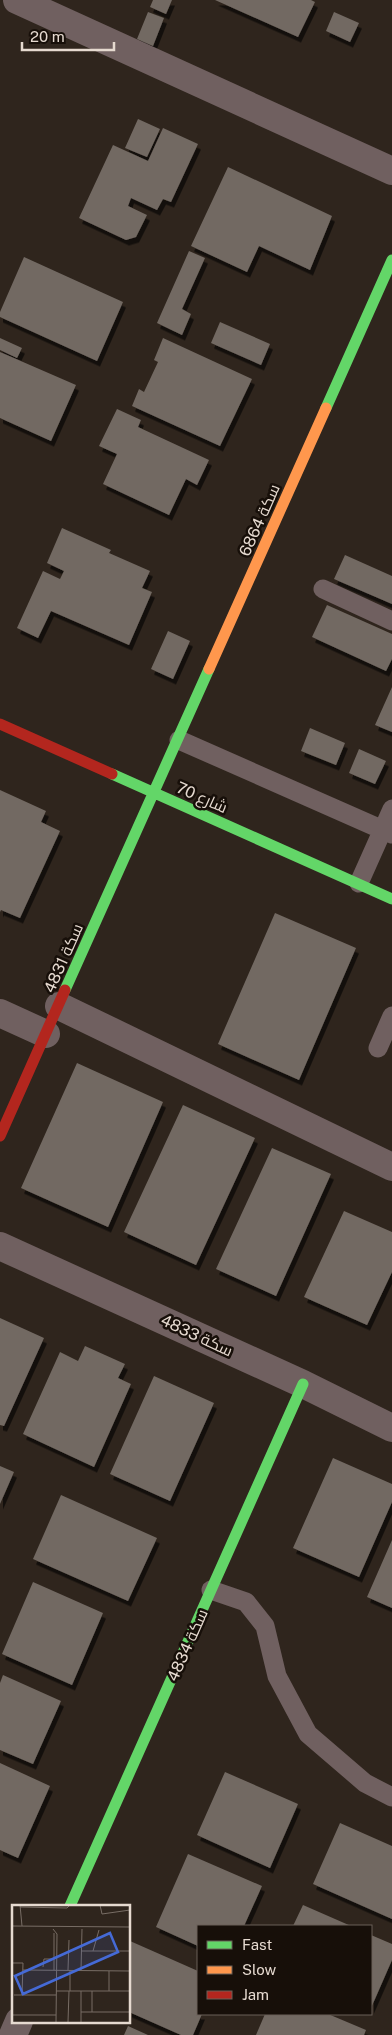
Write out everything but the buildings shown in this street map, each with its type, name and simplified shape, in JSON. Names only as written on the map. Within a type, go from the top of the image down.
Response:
[{"type":"street","points":[[17,0],[392,171]]},
{"type":"street","name":"سكة 6864","points":[[155,794],[392,260]]},
{"type":"street","name":"شارع 70","points":[[0,724],[392,899]]},
{"type":"street","name":"سكة 4831","points":[[0,1136],[155,794]]},
{"type":"street","points":[[59,1006],[392,1167]]},
{"type":"street","points":[[0,1013],[46,1034]]},
{"type":"street","name":"سكة 4833","points":[[0,1246],[303,1384],[392,1428]]},
{"type":"street","name":"سكة 4834","points":[[70,1905],[303,1384]]},
{"type":"street","points":[[13,2035],[19,2022]]},
{"type":"lane","points":[[324,589],[392,621]]},
{"type":"lane","points":[[179,740],[388,832]]},
{"type":"lane","points":[[359,883],[388,832],[392,809]]},
{"type":"lane","points":[[378,1048],[392,1016]]},
{"type":"lane","points":[[211,1590],[246,1602],[265,1626],[277,1676],[308,1734],[365,1783],[392,1797]]},
{"type":"traffic: fast","points":[[326,408],[392,260]]},
{"type":"traffic: fast","points":[[65,990],[209,669]]},
{"type":"traffic: fast","points":[[112,774],[392,899]]},
{"type":"traffic: fast","points":[[70,1905],[303,1384]]},
{"type":"traffic: slow","points":[[209,669],[326,408]]},
{"type":"traffic: jam","points":[[0,724],[112,774]]},
{"type":"traffic: jam","points":[[0,1136],[65,990]]}]
